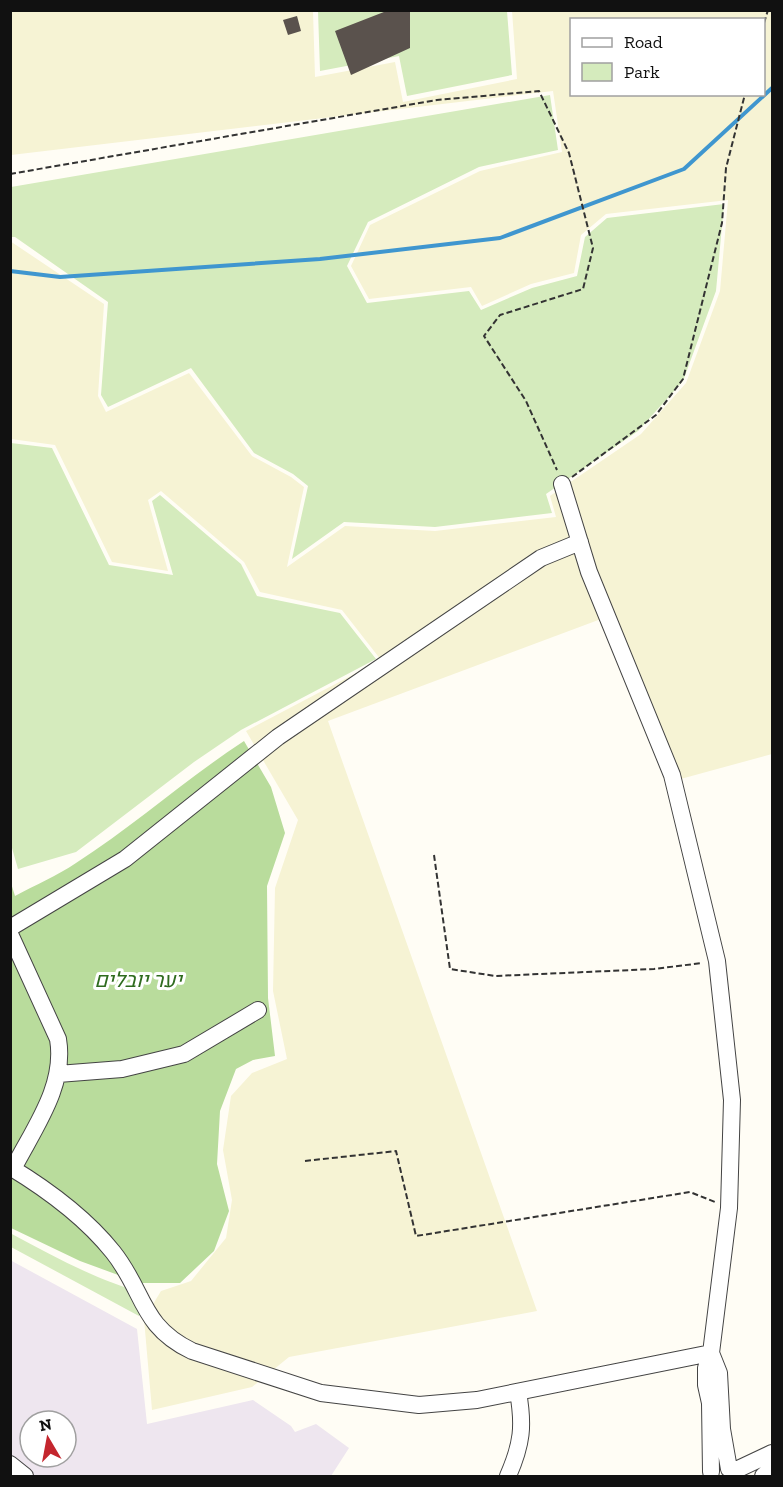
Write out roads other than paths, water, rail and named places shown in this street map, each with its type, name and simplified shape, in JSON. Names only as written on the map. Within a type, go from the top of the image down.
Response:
[{"type":"street","points":[[562,484],[589,572],[672,775],[717,961],[732,1100],[729,1208],[711,1353],[706,1368],[706,1385],[710,1403],[708,1474],[735,1472],[772,1453]]},
{"type":"street","points":[[10,928],[125,859],[278,737],[522,571],[553,552],[580,542]]},
{"type":"street","points":[[10,934],[58,1039],[61,1056],[54,1091],[12,1168],[39,1184],[85,1222],[113,1252],[128,1274],[153,1323],[176,1343],[192,1351],[321,1394],[418,1405],[477,1400],[711,1353]]},
{"type":"street","points":[[58,1074],[122,1069],[184,1054],[258,1010]]},
{"type":"street","points":[[711,1353],[719,1373],[722,1429],[735,1472]]},
{"type":"street","points":[[508,1476],[521,1439],[523,1420],[518,1392]]},
{"type":"street","points":[[10,1464],[25,1476]]},
{"type":"street","points":[[763,1476],[772,1468]]},
{"type":"waterway","points":[[765,94],[772,88]]},
{"type":"waterway","points":[[10,271],[60,277],[320,259],[500,238],[684,169],[763,96]]},
{"type":"park label","name":"יער יובלים","points":[[138,979]]}]
